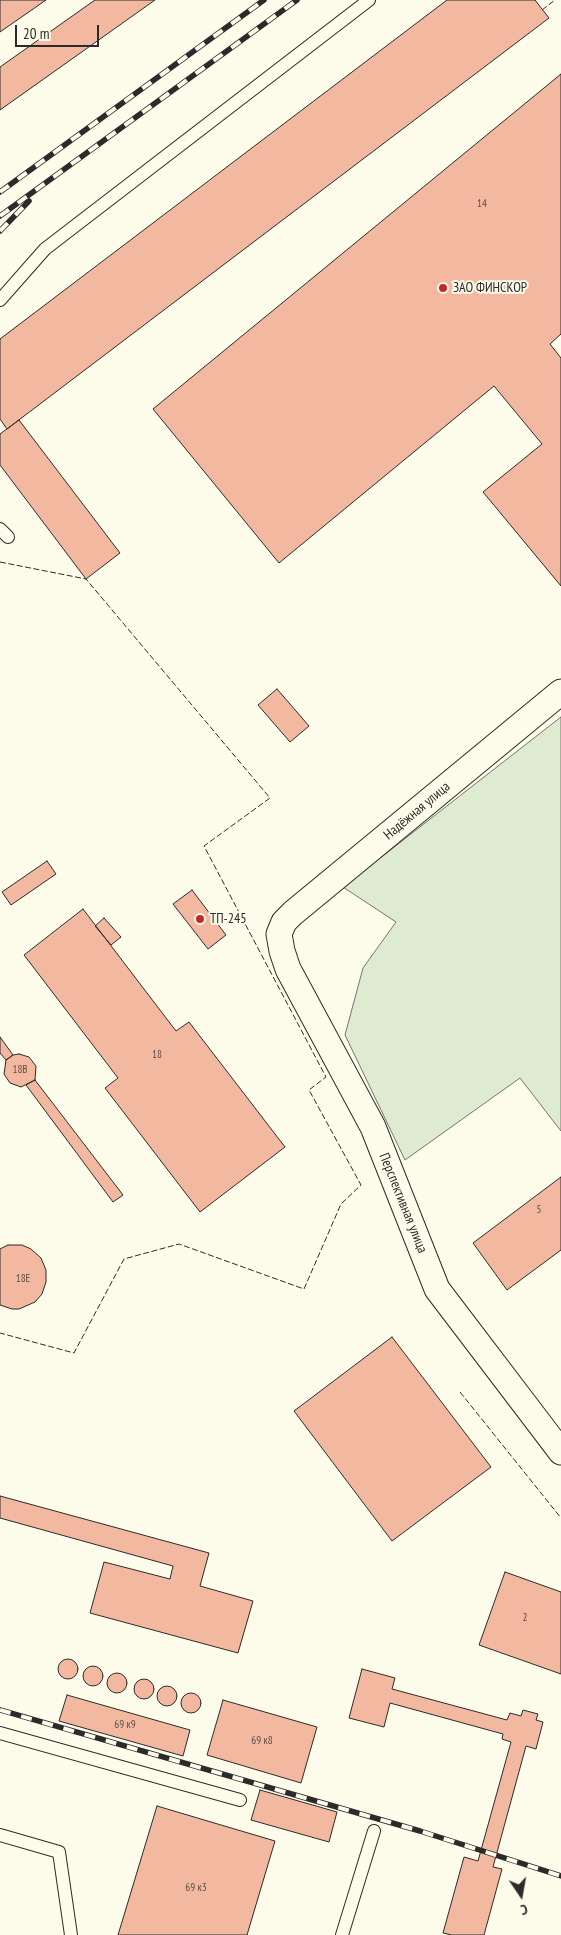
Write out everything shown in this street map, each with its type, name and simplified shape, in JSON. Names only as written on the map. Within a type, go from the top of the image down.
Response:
[{"type":"street","name":"Надёжная улица","points":[[279,934],[284,922],[293,913],[561,692]]},
{"type":"street","name":"Перспективная улица","points":[[279,934],[288,969],[372,1127],[437,1289],[561,1452]]},
{"type":"lane","points":[[0,300],[45,249],[369,0]]},
{"type":"lane","points":[[0,1733],[240,1800]]},
{"type":"lane","points":[[342,1935],[374,1831]]},
{"type":"lane","points":[[0,1835],[59,1852],[71,1935]]},
{"type":"green space","points":[[561,717],[561,1131],[520,1078],[405,1160],[345,1035],[363,968],[396,922],[343,887]]},
{"type":"building","points":[[0,0],[46,0],[0,32]]},
{"type":"building","points":[[95,0],[155,0],[0,110],[0,67]]},
{"type":"building","points":[[447,0],[535,0],[549,18],[7,429],[0,419],[0,339]]},
{"type":"building","points":[[561,74],[561,334],[550,344],[561,358],[561,586],[483,492],[542,444],[494,386],[279,563],[153,409]]},
{"type":"building","points":[[19,420],[120,553],[86,579],[0,465],[0,434]]},
{"type":"building","points":[[277,689],[309,726],[290,742],[258,705]]},
{"type":"building","points":[[47,861],[56,874],[11,905],[2,892]]},
{"type":"building","name":"ТП-245","points":[[192,890],[226,935],[208,949],[173,904]]},
{"type":"building","points":[[83,909],[176,1031],[189,1022],[285,1147],[200,1212],[105,1088],[118,1078],[24,955]]},
{"type":"building","points":[[104,918],[121,937],[111,945],[95,926]]},
{"type":"building","points":[[0,1037],[13,1055],[6,1060],[0,1053]]},
{"type":"building","points":[[19,1054],[29,1057],[36,1066],[35,1080],[21,1087],[10,1083],[4,1074],[6,1060],[13,1055]]},
{"type":"building","points":[[35,1080],[123,1195],[113,1202],[26,1085]]},
{"type":"building","points":[[561,1177],[561,1250],[507,1290],[473,1243]]},
{"type":"building","points":[[8,1245],[22,1245],[31,1249],[41,1258],[46,1270],[46,1282],[42,1294],[35,1302],[19,1309],[0,1305],[0,1249]]},
{"type":"building","points":[[392,1337],[491,1467],[392,1541],[294,1411]]},
{"type":"building","points":[[0,1496],[209,1553],[200,1586],[253,1601],[238,1653],[90,1613],[104,1562],[170,1579],[173,1566],[0,1518]]},
{"type":"building","points":[[505,1572],[561,1592],[561,1674],[479,1645]]},
{"type":"building","points":[[68,1659],[75,1662],[78,1669],[75,1676],[68,1679],[61,1676],[58,1669],[61,1662]]},
{"type":"building","points":[[93,1666],[100,1669],[103,1676],[100,1683],[93,1686],[86,1683],[83,1676],[86,1669]]},
{"type":"building","points":[[362,1669],[395,1678],[392,1689],[507,1720],[510,1713],[521,1716],[523,1710],[538,1714],[536,1720],[543,1722],[536,1749],[526,1746],[493,1867],[502,1869],[484,1935],[452,1935],[443,1933],[464,1857],[478,1861],[511,1742],[502,1739],[503,1734],[390,1703],[384,1727],[349,1718]]},
{"type":"building","points":[[117,1673],[124,1676],[127,1683],[124,1690],[117,1693],[110,1690],[107,1683],[110,1676]]},
{"type":"building","points":[[144,1679],[151,1682],[154,1689],[151,1696],[144,1699],[137,1696],[134,1689],[137,1682]]},
{"type":"building","points":[[167,1686],[174,1689],[177,1696],[174,1703],[167,1706],[160,1703],[157,1696],[160,1689]]},
{"type":"building","points":[[191,1693],[198,1696],[201,1703],[198,1710],[191,1713],[184,1710],[181,1703],[184,1696]]},
{"type":"building","points":[[67,1695],[190,1730],[183,1756],[59,1721]]},
{"type":"building","points":[[223,1700],[317,1727],[301,1783],[207,1755]]},
{"type":"building","points":[[260,1790],[337,1812],[329,1842],[251,1820]]},
{"type":"building","points":[[157,1806],[275,1841],[247,1935],[118,1935]]},
{"type":"railway","points":[[0,192],[264,0]]},
{"type":"railway","points":[[0,216],[297,0]]},
{"type":"railway","points":[[0,231],[29,201]]},
{"type":"railway","points":[[0,1710],[420,1831],[561,1876]]},
{"type":"fence","points":[[542,10],[555,0]]},
{"type":"fence","points":[[0,562],[86,579],[270,798],[204,846],[326,1077],[309,1090],[361,1185],[341,1204],[304,1289],[179,1244],[124,1259],[74,1353],[0,1333]]},
{"type":"fence","points":[[460,1392],[561,1518]]},
{"type":"place","name":"ЗАО ФИНСКОР","points":[[443,288]]},
{"type":"place","name":"ТП-245","points":[[200,919]]}]
